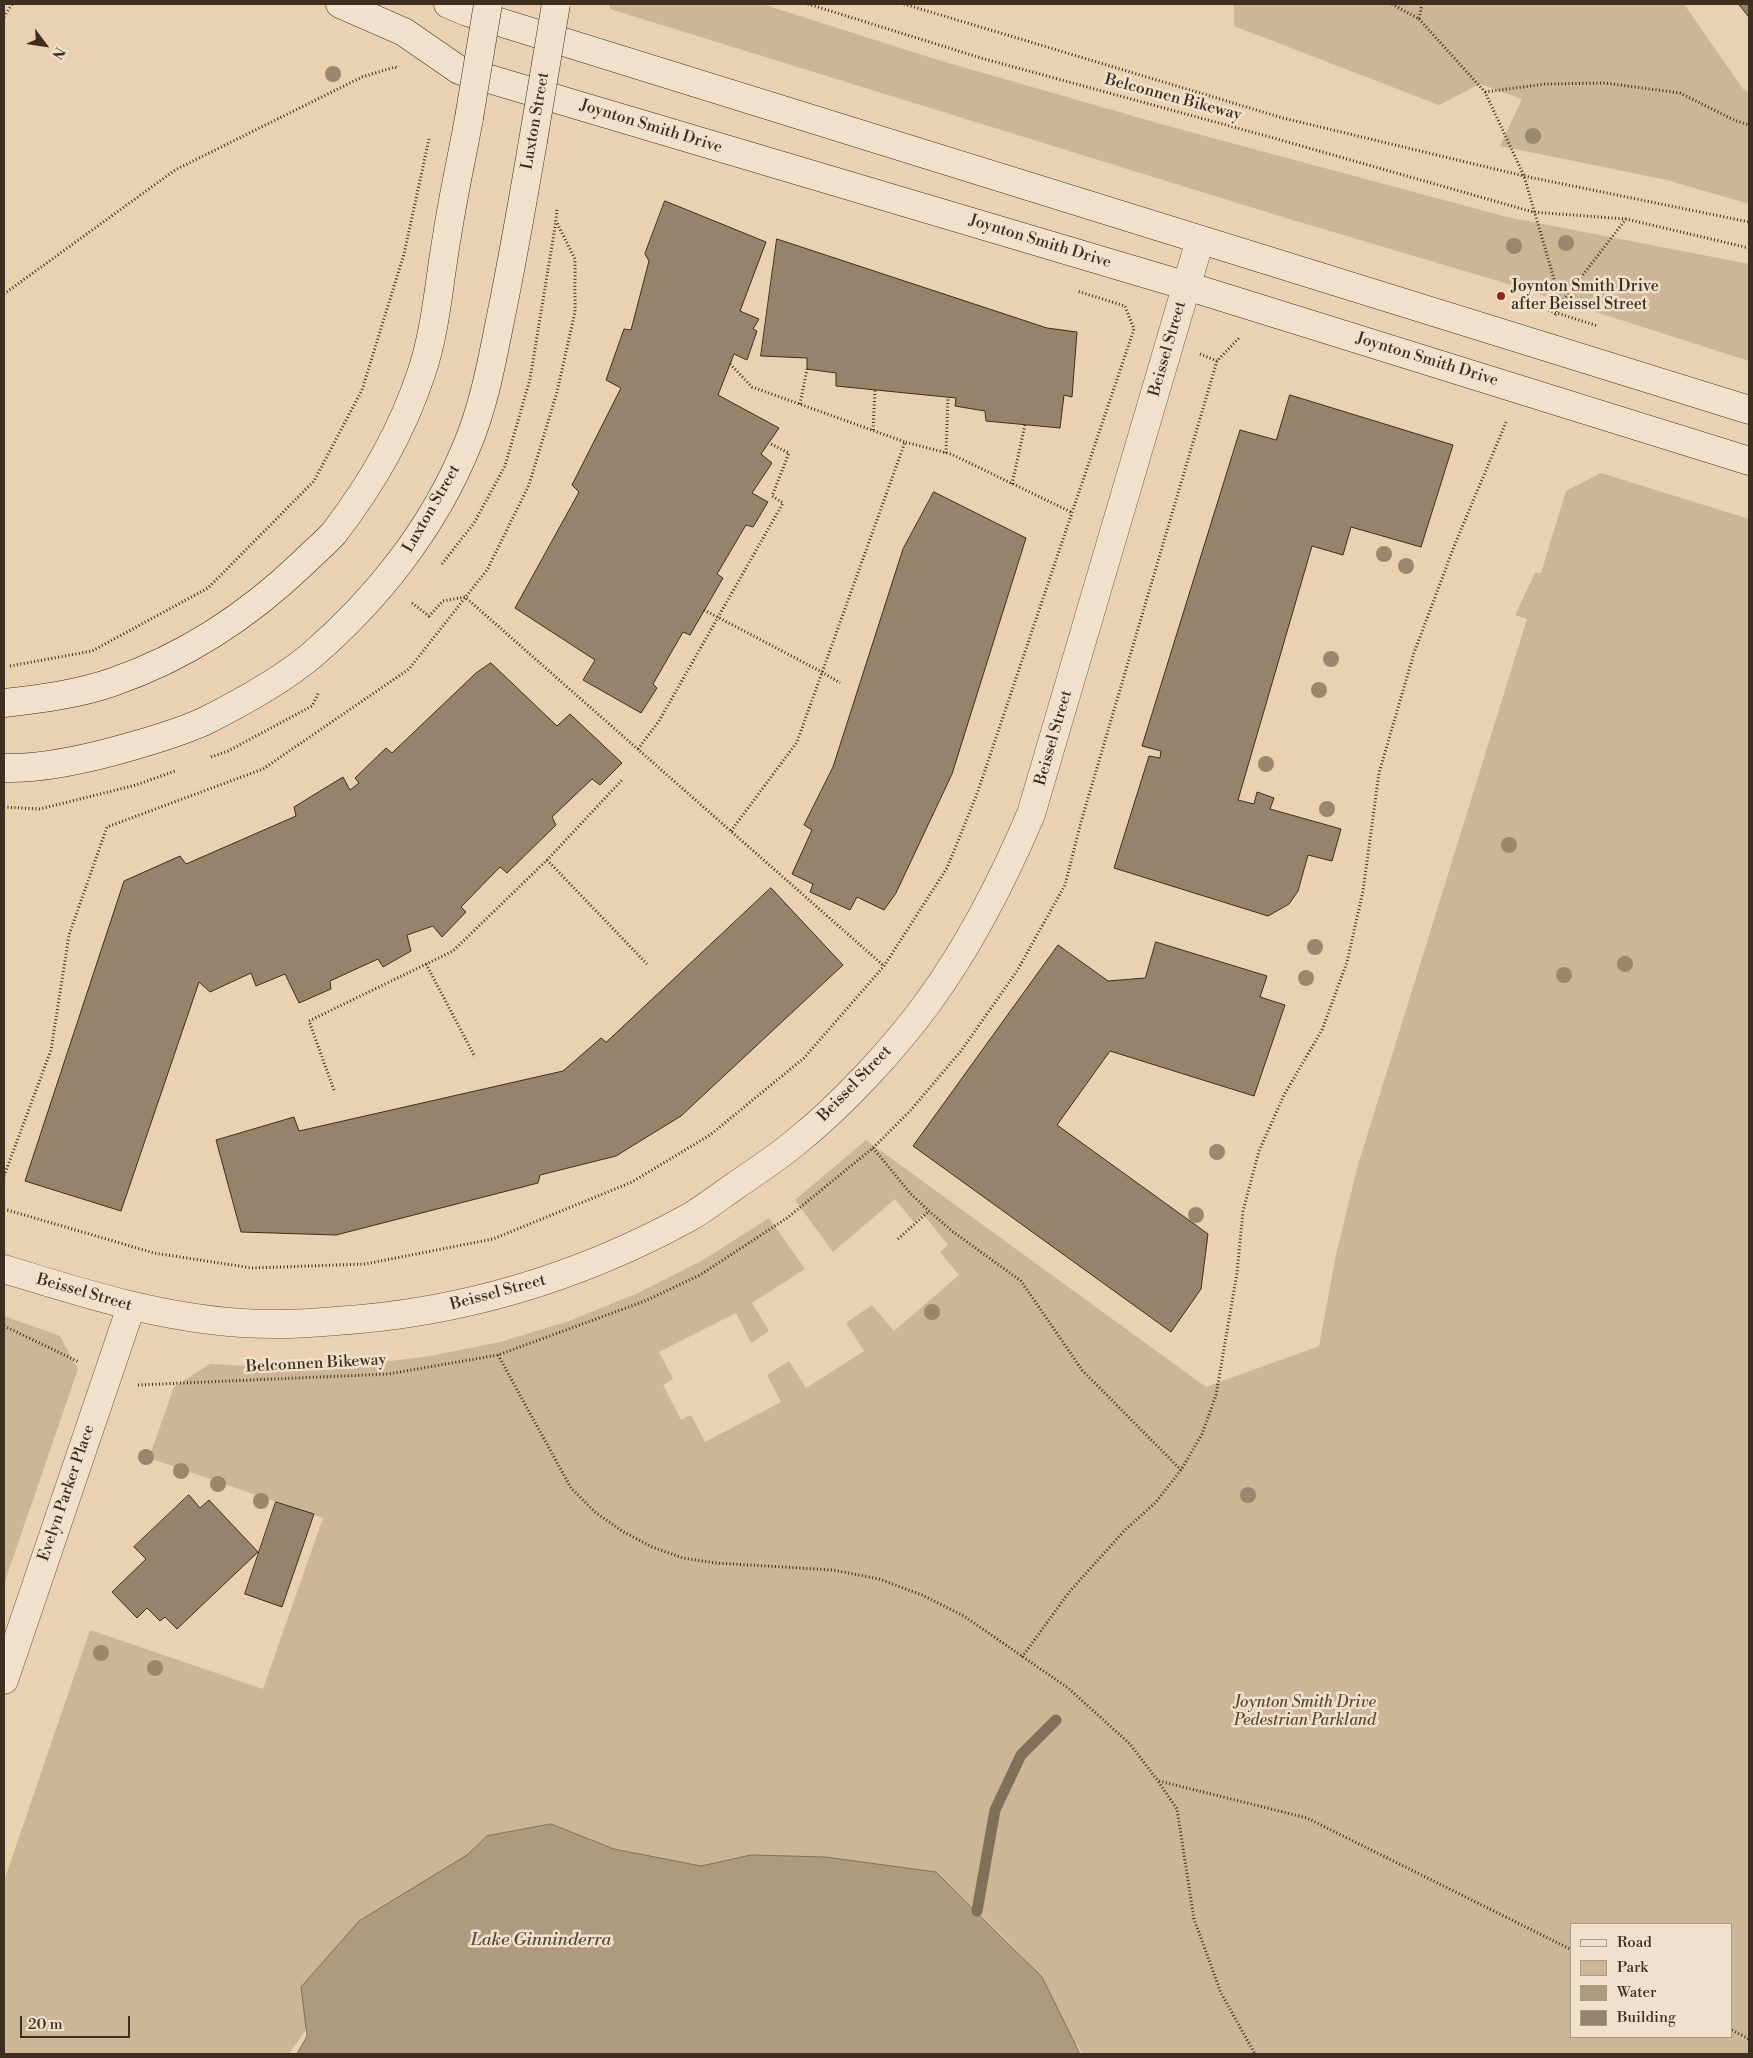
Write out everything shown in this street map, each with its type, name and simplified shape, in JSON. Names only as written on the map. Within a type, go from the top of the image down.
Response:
[{"type":"main road","name":"Joynton Smith Drive","points":[[340,4],[404,32],[459,70],[1187,286],[1749,461]]},
{"type":"main road","points":[[448,4],[467,12],[1749,410]]},
{"type":"main road","points":[[4,703],[41,699],[112,683],[172,658],[230,623],[273,590],[332,534],[371,480],[400,427],[422,373],[437,304],[447,236],[488,4]]},
{"type":"main road","name":"Luxton Street","points":[[4,768],[88,759],[148,741],[201,722],[254,694],[310,656],[356,614],[399,564],[438,505],[466,448],[488,382],[512,259],[556,4]]},
{"type":"main road","name":"Beissel Street","points":[[4,1269],[131,1307],[242,1323],[307,1324],[372,1319],[454,1306],[540,1283],[609,1258],[691,1217],[796,1142],[844,1098],[888,1051],[928,1002],[961,954],[1008,868],[1028,823],[1200,240]]},
{"type":"main road","name":"Evelyn Parker Place","points":[[4,1680],[131,1307]]},
{"type":"path","points":[[4,17],[12,4]]},
{"type":"path","name":"Belconnen Bikeway","points":[[808,4],[981,58],[1261,134],[1533,212],[1626,219],[1749,248]]},
{"type":"path","points":[[904,4],[1282,118],[1524,176],[1749,222]]},
{"type":"path","points":[[1392,4],[1419,19],[1485,92],[1524,176],[1533,212],[1562,303],[1626,219]]},
{"type":"path","points":[[1419,19],[1422,4]]},
{"type":"path","points":[[4,294],[175,170],[362,77],[395,67]]},
{"type":"path","points":[[1485,92],[1545,84],[1605,83],[1680,93],[1734,120],[1749,125]]},
{"type":"path","points":[[4,668],[92,651],[208,588],[314,481],[362,390],[404,254],[430,134]]},
{"type":"path","points":[[4,1209],[154,1253],[252,1268],[364,1264],[493,1239],[632,1182],[710,1136],[804,1058],[884,966],[947,868],[978,791],[1134,329]]},
{"type":"path","points":[[730,364],[752,387],[905,442],[946,453],[1072,512]]},
{"type":"path","points":[[800,404],[807,369]]},
{"type":"path","points":[[873,430],[876,390]]},
{"type":"path","points":[[946,453],[948,398]]},
{"type":"path","points":[[1254,2054],[1221,1993],[1194,1919],[1176,1808],[1130,1744],[1068,1688],[1022,1657],[1070,1591],[1125,1530],[1156,1502],[1182,1470],[1202,1434],[1216,1395],[1237,1272],[1243,1211],[1259,1151],[1284,1094],[1322,1030],[1347,962],[1363,892],[1379,772],[1414,653],[1455,544],[1508,418]]},
{"type":"path","points":[[1012,484],[1026,425]]},
{"type":"path","points":[[731,831],[797,742],[905,442]]},
{"type":"path","points":[[638,749],[659,721],[783,503],[772,496],[789,453],[769,443]]},
{"type":"path","points":[[412,603],[429,616],[443,601],[465,597],[884,966]]},
{"type":"path","points":[[704,610],[822,672],[840,684]]},
{"type":"path","points":[[334,1090],[309,1021],[453,951],[547,860],[622,780]]},
{"type":"path","points":[[547,860],[647,964]]},
{"type":"path","points":[[426,964],[475,1057]]},
{"type":"path","points":[[873,1148],[910,1193],[929,1211],[952,1231],[1021,1281],[1082,1370],[1182,1470]]},
{"type":"path","points":[[898,1239],[929,1211]]},
{"type":"path","points":[[4,1326],[80,1363]]},
{"type":"path","name":"Belconnen Bikeway","points":[[135,1385],[388,1374],[498,1356],[571,1488],[595,1512],[622,1531],[652,1547],[683,1558],[716,1564],[834,1570],[879,1579],[922,1595],[964,1616],[1022,1657]]},
{"type":"path","points":[[1158,1781],[1307,1818],[1570,1949]]},
{"type":"path","points":[[1733,2031],[1749,2039]]},
{"type":"green space","points":[[610,4],[762,4],[938,60],[1168,126],[1507,217],[1749,264],[1749,361],[1505,283],[1286,218],[610,9]]},
{"type":"green space","points":[[1230,4],[1684,4],[1743,89],[1749,92],[1749,204],[1667,180],[1500,146],[1522,99],[1480,84],[1439,105],[1234,26],[1234,5]]},
{"type":"green space","name":"Joynton Smith Drive Pedestrian Parkland","points":[[1601,473],[1749,519],[1749,2054],[1082,2054],[1077,2044],[1075,2045],[1042,1977],[1001,1934],[936,1872],[751,1855],[701,1866],[614,1849],[551,1824],[487,1836],[467,1855],[444,1869],[314,2018],[289,2054],[4,2054],[4,1881],[90,1630],[263,1689],[323,1518],[149,1458],[174,1387],[210,1364],[288,1368],[359,1365],[430,1356],[500,1342],[569,1321],[638,1293],[703,1260],[769,1218],[805,1269],[752,1303],[769,1331],[751,1343],[736,1313],[659,1352],[673,1379],[663,1385],[681,1420],[691,1415],[705,1442],[781,1402],[767,1375],[789,1361],[806,1388],[864,1351],[846,1323],[872,1305],[894,1331],[959,1275],[940,1252],[948,1245],[923,1214],[914,1222],[895,1199],[833,1252],[795,1200],[866,1140],[1206,1387],[1319,1346],[1336,1255],[1358,1165],[1527,619],[1515,615],[1535,573],[1541,573],[1566,491]]},
{"type":"green space","points":[[4,1316],[60,1336],[78,1369],[4,1584]]},
{"type":"water","name":"Lake Ginninderra","points":[[551,1824],[614,1849],[701,1866],[751,1855],[825,1857],[936,1872],[1042,1977],[1080,2054],[297,2054],[307,2036],[301,1987],[359,1921],[467,1855],[487,1836]]},
{"type":"building","points":[[1739,4],[1749,4],[1749,17]]},
{"type":"building","points":[[665,201],[766,242],[740,311],[759,319],[753,329],[757,331],[747,360],[734,354],[718,395],[779,428],[761,454],[772,463],[752,493],[768,502],[753,527],[746,525],[717,574],[723,578],[690,635],[683,632],[653,684],[657,688],[641,713],[583,680],[595,660],[515,608],[579,492],[572,485],[621,388],[606,380],[624,329],[631,330],[649,261],[645,254]]},
{"type":"building","points":[[777,239],[1047,328],[1077,332],[1072,397],[1064,395],[1060,428],[986,421],[985,411],[955,406],[956,398],[836,386],[836,373],[807,369],[807,358],[761,356]]},
{"type":"building","points":[[1290,395],[1453,445],[1421,547],[1351,527],[1343,555],[1312,546],[1238,800],[1254,804],[1257,792],[1274,798],[1270,809],[1341,829],[1332,861],[1308,855],[1298,891],[1289,904],[1268,916],[1114,868],[1149,756],[1160,758],[1161,751],[1142,746],[1240,430],[1276,440]]},
{"type":"building","points":[[934,492],[1026,538],[952,774],[896,893],[884,910],[857,897],[850,910],[810,892],[813,884],[792,874],[812,830],[804,825],[833,767],[903,549]]},
{"type":"building","points":[[491,663],[557,726],[570,714],[622,763],[600,785],[592,779],[552,817],[556,825],[507,873],[500,867],[461,907],[466,912],[442,937],[433,926],[407,935],[411,951],[383,967],[378,959],[330,981],[331,989],[299,1003],[285,974],[256,986],[251,973],[210,992],[199,982],[121,1211],[25,1181],[124,881],[180,856],[186,864],[296,816],[294,807],[343,777],[350,790],[359,783],[355,778],[386,748],[392,753],[476,673]]},
{"type":"building","points":[[771,888],[843,965],[681,1116],[616,1156],[540,1175],[538,1183],[336,1235],[241,1232],[216,1140],[294,1117],[299,1131],[563,1071],[601,1038],[606,1042]]},
{"type":"building","points":[[1156,942],[1267,976],[1260,997],[1285,1005],[1254,1096],[1110,1051],[1057,1125],[1208,1234],[1201,1289],[1171,1332],[913,1146],[1058,945],[1108,981],[1145,978]]},
{"type":"building","points":[[189,1495],[200,1508],[209,1500],[258,1552],[177,1629],[165,1617],[160,1621],[147,1608],[137,1618],[112,1592],[146,1559],[134,1547]]},
{"type":"building","points":[[276,1502],[314,1514],[282,1607],[245,1594]]},
{"type":"waterway","points":[[977,1911],[995,1810],[1021,1755],[1056,1720]]},
{"type":"place","name":"Joynton Smith Drive after Beissel Street","points":[[1501,296]]}]
